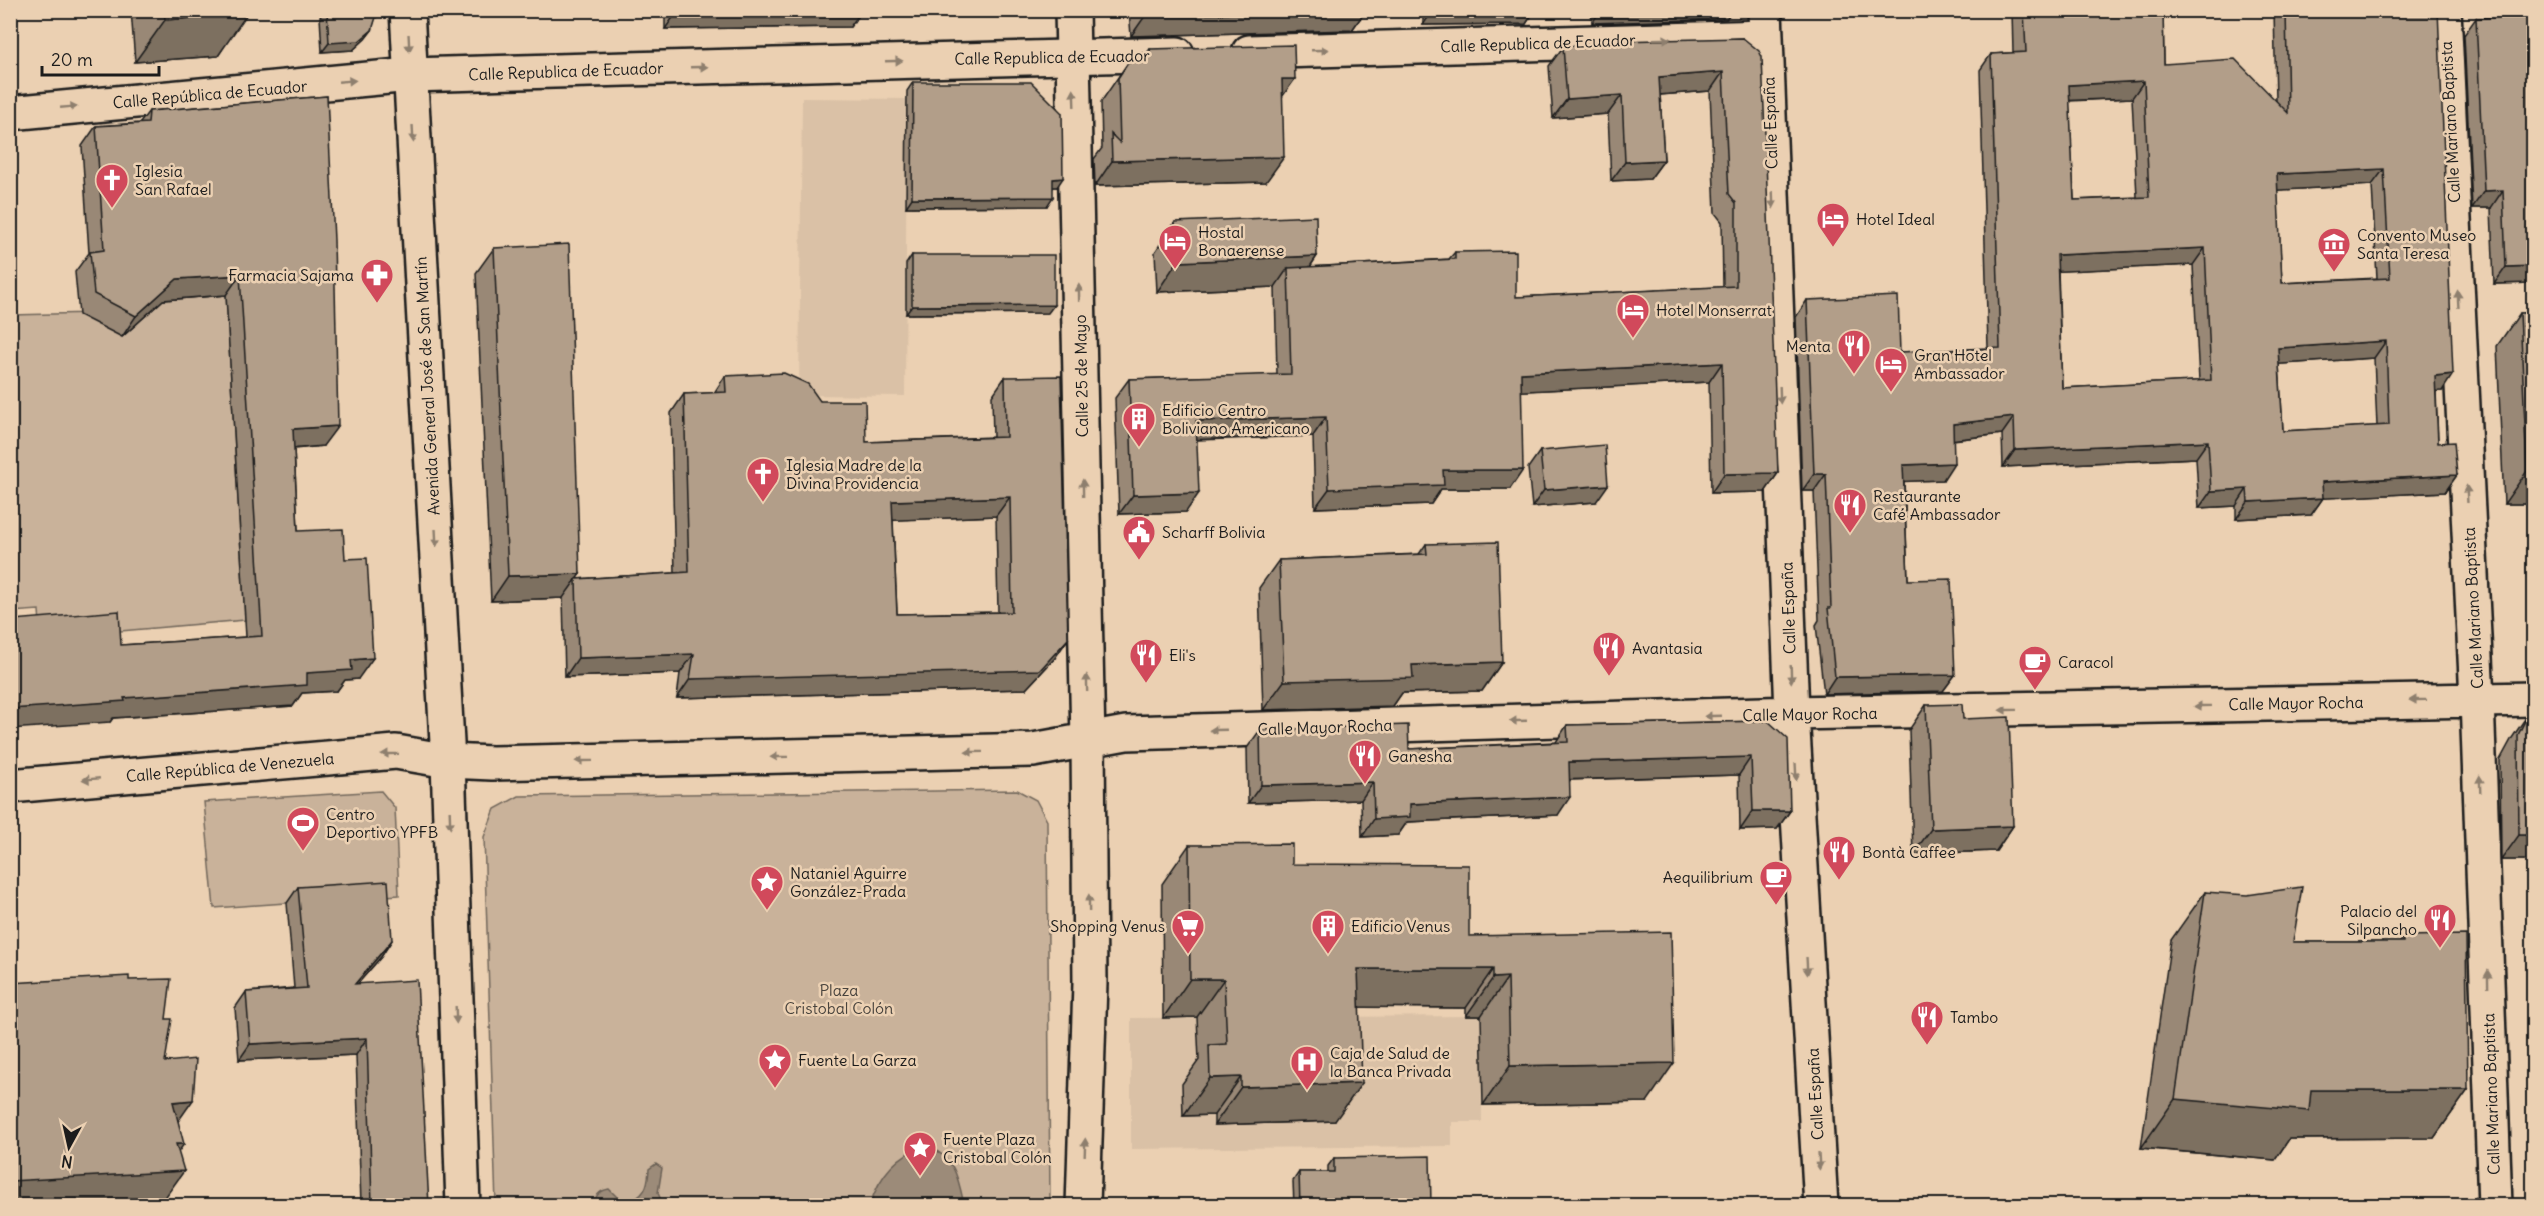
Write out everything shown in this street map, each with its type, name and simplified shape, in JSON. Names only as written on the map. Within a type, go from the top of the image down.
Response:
[{"type":"street","name":"Avenida General José de San Martín","points":[[407,10],[448,761]]},
{"type":"street","name":"Calle 25 de Mayo","points":[[1072,10],[1088,741]]},
{"type":"street","name":"Calle Mariano Baptista","points":[[2444,10],[2477,699],[2495,1206]]},
{"type":"street","name":"Calle Republica de Ecuador","points":[[410,75],[1210,53],[1766,24]]},
{"type":"street","name":"Calle España","points":[[1766,24],[1792,713],[1821,1206]]},
{"type":"street","name":"Calle República de Ecuador","points":[[10,113],[410,75]]},
{"type":"street","name":"Calle Mayor Rocha","points":[[1088,741],[1126,733],[1792,713],[2534,699]]},
{"type":"street","points":[[463,1206],[448,761],[492,764],[1033,750],[1088,741],[1090,983],[1083,1206]]},
{"type":"street","name":"Calle República de Venezuela","points":[[10,786],[396,753],[448,761]]},
{"type":"shaded area","points":[[802,98],[907,99],[905,396],[799,395]]},
{"type":"shaded area","name":"Caja de Salud de la Banca Privada","points":[[1481,1016],[1482,1122],[1452,1122],[1452,1146],[1131,1149],[1131,1018]]},
{"type":"shaded area","name":"Fuente Plaza Cristobal Colón","points":[[926,1145],[943,1156],[954,1169],[964,1205],[870,1205],[878,1185],[890,1168],[915,1149]]},
{"type":"shaded area","points":[[656,1164],[662,1168],[658,1193],[663,1205],[593,1205],[598,1194],[609,1189],[626,1202],[637,1197],[646,1186],[649,1169]]},
{"type":"green space","points":[[226,295],[245,620],[41,638],[39,610],[11,612],[11,315],[95,313],[163,300]]},
{"type":"green space","name":"Plaza Cristobal Colón","points":[[1017,790],[1036,800],[1047,821],[1050,1205],[496,1205],[484,837],[495,809],[519,796]]},
{"type":"green space","name":"Centro Deportivo YPFB","points":[[381,791],[395,808],[399,895],[214,908],[204,802]]},
{"type":"building","points":[[164,10],[247,10],[247,14],[165,20]]},
{"type":"building","points":[[327,10],[377,10],[377,14],[372,30],[359,41],[329,43]]},
{"type":"building","points":[[1144,10],[1338,10],[1145,16]]},
{"type":"building","points":[[2024,10],[2163,10],[2164,64],[2235,59],[2288,113],[2286,10],[2438,10],[2453,374],[2435,376],[2438,443],[2454,442],[2457,475],[2322,482],[2323,498],[2248,502],[2247,489],[2211,491],[2208,441],[2015,450],[2014,417],[1953,424],[1954,463],[1903,465],[1908,580],[1951,579],[1955,675],[1835,677],[1828,608],[1831,608],[1826,474],[1814,474],[1807,300],[1898,296],[1900,352],[2000,348],[1991,54],[2026,52]],"holes":[[[2144,81],[2149,197],[2074,200],[2069,85]],[[2384,169],[2390,278],[2282,283],[2277,174]],[[2205,248],[2211,380],[2062,388],[2057,255]],[[2386,341],[2389,425],[2283,431],[2278,348]]]},
{"type":"building","points":[[2534,16],[2534,266],[2506,267],[2503,190],[2484,191],[2476,18]]},
{"type":"building","points":[[1743,38],[1759,51],[1762,57],[1778,473],[1724,474],[1722,363],[1521,373],[1523,470],[1443,470],[1444,485],[1329,489],[1326,417],[1196,421],[1199,493],[1133,495],[1129,379],[1291,374],[1288,268],[1455,259],[1455,252],[1516,251],[1516,297],[1736,286],[1736,203],[1729,194],[1723,72],[1659,77],[1664,160],[1625,162],[1622,95],[1567,99],[1563,47],[1617,41]]},
{"type":"building","points":[[1294,45],[1295,79],[1282,79],[1284,157],[1112,161],[1111,134],[1120,143],[1118,78],[1134,54],[1150,53],[1150,49]]},
{"type":"building","points":[[913,82],[1031,82],[1062,113],[1063,178],[1053,179],[1053,197],[912,198]]},
{"type":"building","points":[[327,96],[334,240],[338,426],[293,429],[298,531],[343,529],[345,559],[367,558],[373,658],[351,660],[352,670],[307,673],[307,685],[10,709],[10,592],[12,592],[14,620],[119,611],[121,645],[262,636],[240,275],[177,279],[136,316],[94,294],[90,252],[104,250],[96,126],[148,123],[149,111]]},
{"type":"building","points":[[1316,216],[1317,256],[1177,262],[1175,222]]},
{"type":"building","points":[[569,244],[580,574],[508,576],[494,248]]},
{"type":"building","points":[[912,255],[1054,255],[1054,305],[912,306]]},
{"type":"building","points":[[2520,313],[2534,313],[2534,471],[2527,471]]},
{"type":"building","points":[[784,373],[808,384],[820,401],[865,401],[866,442],[1006,437],[1005,377],[1061,376],[1068,639],[1040,670],[690,679],[694,654],[578,658],[576,579],[689,572],[684,394],[726,392],[725,376]],"holes":[[[1010,497],[1012,612],[897,614],[892,501]]]},
{"type":"building","points":[[1605,445],[1608,485],[1544,490],[1540,451]]},
{"type":"building","points":[[1498,542],[1502,662],[1412,665],[1413,678],[1284,681],[1279,560],[1427,554],[1426,544]]},
{"type":"building","points":[[1962,704],[1963,719],[2009,717],[2013,826],[1931,829],[1926,705]]},
{"type":"building","points":[[2529,713],[2534,713],[2534,835],[2519,835],[2518,735]]},
{"type":"building","points":[[1768,721],[1788,739],[1790,811],[1753,811],[1751,757],[1569,762],[1570,797],[1410,804],[1410,817],[1374,819],[1373,782],[1261,785],[1260,730],[1408,725],[1409,749],[1568,742],[1567,725]]},
{"type":"building","points":[[1292,844],[1292,864],[1469,865],[1469,936],[1671,932],[1674,1063],[1510,1066],[1508,977],[1493,978],[1493,969],[1358,969],[1362,1083],[1241,1087],[1241,1077],[1210,1078],[1209,1045],[1227,1044],[1224,979],[1190,979],[1189,845]]},
{"type":"building","points":[[388,881],[392,940],[355,984],[417,980],[429,1206],[318,1206],[372,1204],[367,1038],[250,1044],[246,992],[307,988],[298,887]]},
{"type":"building","points":[[2302,887],[2293,942],[2403,942],[2403,936],[2466,935],[2468,1090],[2311,1090],[2309,1111],[2175,1099],[2205,892],[2247,895]]},
{"type":"building","points":[[129,976],[129,980],[171,979],[166,1019],[172,1019],[165,1062],[196,1059],[193,1100],[173,1102],[184,1144],[176,1144],[184,1171],[10,1181],[10,983]]},
{"type":"building","points":[[1430,1156],[1431,1206],[1300,1206],[1299,1172],[1334,1172],[1334,1158]]},
{"type":"place","name":"Iglesia San Rafael","points":[[112,209]]},
{"type":"place","name":"Hotel Ideal","points":[[1833,248]]},
{"type":"place","name":"Hostal Bonaerense","points":[[1175,270]]},
{"type":"place","name":"Convento Museo Santa Teresa","points":[[2334,273]]},
{"type":"place","name":"Farmacia Sajama","points":[[377,304]]},
{"type":"place","name":"Hotel Monserrat","points":[[1633,339]]},
{"type":"place","name":"Menta","points":[[1854,375]]},
{"type":"place","name":"Gran Hotel Ambassador","points":[[1891,393]]},
{"type":"place","name":"Edificio Centro Boliviano Americano","points":[[1139,448]]},
{"type":"place","name":"Iglesia Madre de la Divina Providencia","points":[[763,503]]},
{"type":"place","name":"Restaurante Café Ambassador","points":[[1850,534]]},
{"type":"place","name":"Scharff Bolivia","points":[[1139,561]]},
{"type":"place","name":"Avantasia","points":[[1609,677]]},
{"type":"place","name":"Eli's","points":[[1146,684]]},
{"type":"place","name":"Caracol","points":[[2035,691]]},
{"type":"place","name":"Ganesha","points":[[1365,785]]},
{"type":"place","name":"Centro Deportivo YPFB","points":[[303,852]]},
{"type":"place","name":"Bontà Caffee","points":[[1839,881]]},
{"type":"place","name":"Aequilibrium","points":[[1776,906]]},
{"type":"place","name":"Nataniel Aguirre González-Prada","points":[[767,911]]},
{"type":"place","name":"Palacio del Silpancho","points":[[2440,949]]},
{"type":"place","name":"Shopping Venus","points":[[1188,955]]},
{"type":"place","name":"Edificio Venus","points":[[1328,955]]},
{"type":"place","name":"Tambo","points":[[1927,1046]]},
{"type":"place","name":"Fuente La Garza","points":[[775,1089]]},
{"type":"place","name":"Caja de Salud de la Banca Privada","points":[[1307,1091]]},
{"type":"place","name":"Fuente Plaza Cristobal Colón","points":[[920,1177]]}]
